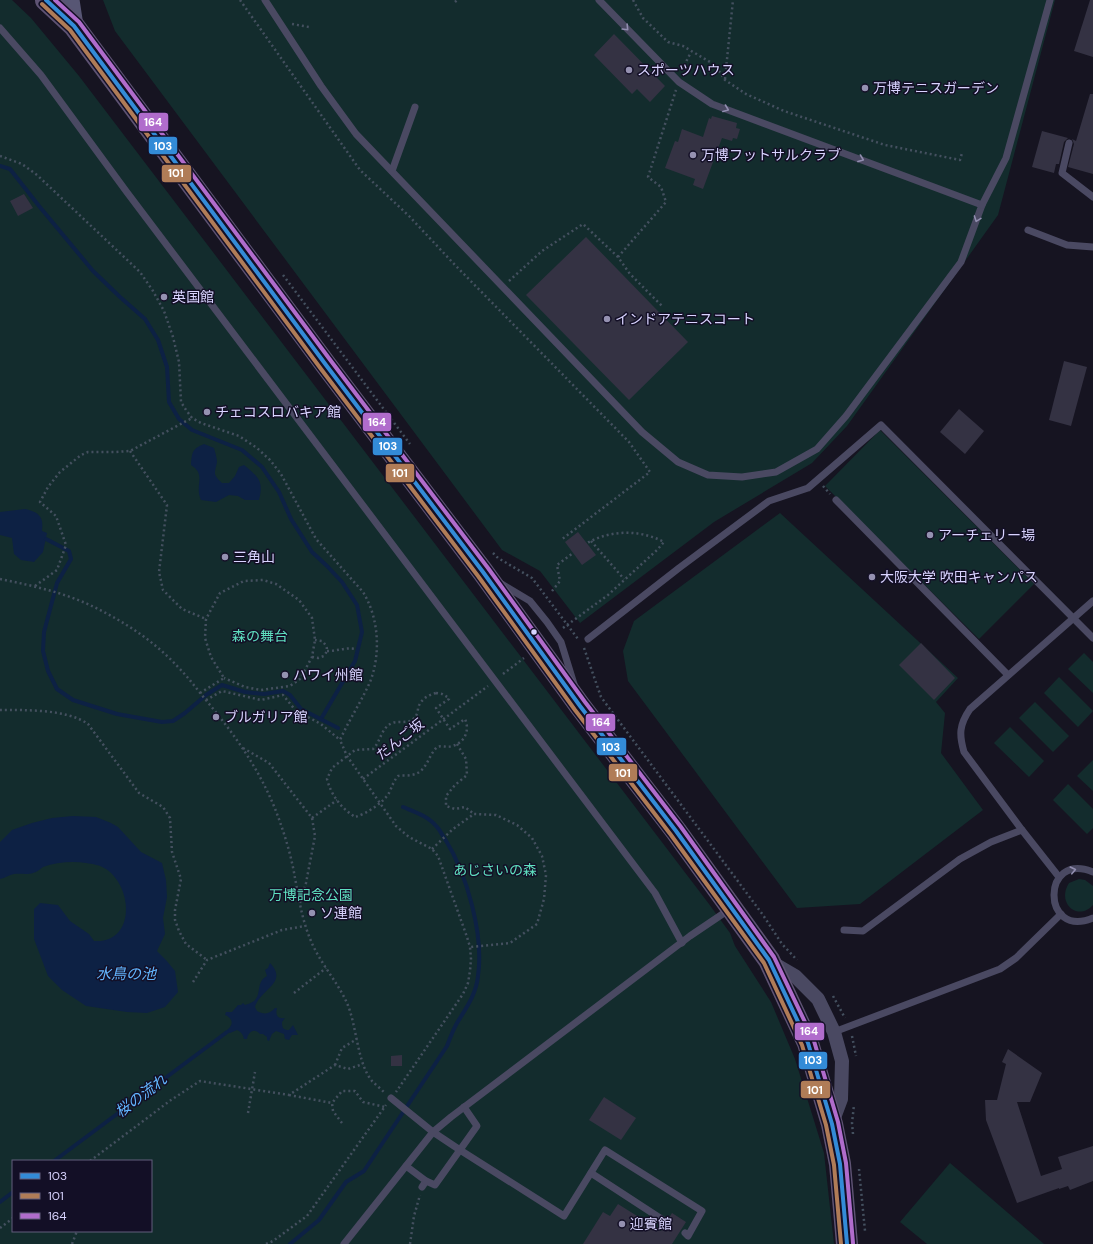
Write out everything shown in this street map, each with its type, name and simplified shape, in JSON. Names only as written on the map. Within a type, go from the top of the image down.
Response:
[{"type":"main road","points":[[46,0],[74,26],[326,365],[483,572],[580,706],[676,831],[769,960],[808,1043],[832,1124],[840,1164],[847,1244]]},
{"type":"main road","points":[[70,0],[74,26]]},
{"type":"street","points":[[769,960],[795,976],[818,999],[834,1032],[842,1061],[841,1099],[832,1124]]},
{"type":"lane","points":[[265,0],[321,86],[356,134],[642,432],[678,462],[708,475],[742,477],[776,472],[817,449],[846,416],[961,262],[982,205],[1006,158],[1050,0]]},
{"type":"lane","points":[[599,0],[679,82],[712,104],[982,205]]},
{"type":"lane","points":[[0,28],[41,75],[655,893],[682,943]]},
{"type":"lane","points":[[392,171],[415,107]]},
{"type":"lane","points":[[1069,143],[1062,173],[1093,197]]},
{"type":"lane","points":[[1028,230],[1067,244],[1093,246]]},
{"type":"lane","points":[[588,639],[679,568],[769,501],[808,488],[881,425],[1093,638]]},
{"type":"lane","points":[[836,500],[1008,675]]},
{"type":"lane","points":[[1059,877],[964,752],[960,739],[961,727],[964,718],[970,709],[1093,601]]},
{"type":"lane","points":[[844,930],[863,931],[960,859],[991,842],[1022,830]]},
{"type":"lane","points":[[1093,872],[1084,868],[1075,868],[1066,872],[1059,877],[1053,892],[1053,900],[1056,908],[1068,919],[1077,922],[1086,921],[1093,918]]},
{"type":"lane","points":[[344,1244],[433,1132],[682,943],[732,908]]},
{"type":"lane","points":[[834,1032],[1000,969],[1016,958],[1061,914]]},
{"type":"lane","points":[[391,1098],[433,1132],[564,1216],[605,1150],[702,1211],[688,1236],[685,1234]]},
{"type":"lane","points":[[406,1166],[424,1184],[435,1185],[477,1126],[464,1107]]},
{"type":"lane","points":[[591,1173],[663,1220]]},
{"type":"path","points":[[240,0],[360,170],[409,216],[455,265],[630,442],[650,472],[561,540]]},
{"type":"path","points":[[633,0],[643,18],[668,42],[682,46],[715,66],[725,80],[746,94],[784,111],[885,145],[960,160],[962,153]]},
{"type":"path","points":[[725,80],[733,0]]},
{"type":"path","points":[[679,82],[682,69],[691,52]]},
{"type":"path","points":[[618,257],[666,202],[662,187],[648,177],[672,98]]},
{"type":"path","points":[[0,156],[22,164],[37,175],[140,272],[158,301],[169,324],[179,362],[181,402],[192,418],[210,427],[239,436],[257,448],[270,460],[281,474],[316,539],[363,592],[369,601],[376,625],[376,654],[374,668],[370,682],[340,740]]},
{"type":"path","points":[[503,286],[542,252],[583,224],[618,257],[630,274],[663,307]]},
{"type":"path","points":[[34,586],[57,570],[66,545],[56,516],[40,502],[48,487],[60,472],[81,455],[88,452],[115,452],[130,450],[192,418]]},
{"type":"path","points":[[130,450],[167,505],[159,572],[163,590],[182,609],[206,619]]},
{"type":"path","points":[[817,480],[836,500]]},
{"type":"path","points":[[587,543],[612,533],[646,535],[664,542],[608,595]]},
{"type":"path","points":[[591,541],[624,579]]},
{"type":"path","points":[[552,591],[560,581],[557,565],[574,553]]},
{"type":"path","points":[[0,579],[57,592],[98,608],[127,625],[141,634],[178,667],[226,723],[243,748],[267,791],[280,823],[291,857],[300,906],[311,942],[347,1004],[352,1017],[363,1064],[371,1080],[391,1098]]},
{"type":"path","points":[[263,580],[276,584],[299,600],[312,618],[315,640],[312,657],[300,679],[290,686],[261,690],[245,687],[224,678],[210,657],[205,638],[206,619],[220,594],[244,581],[263,580]]},
{"type":"path","points":[[312,657],[318,658],[324,656],[327,651],[327,646],[322,641],[315,640]]},
{"type":"path","points":[[327,651],[338,651],[348,648],[356,649]]},
{"type":"path","points":[[200,693],[224,678]]},
{"type":"path","points":[[206,700],[222,690],[261,700],[283,695],[296,711],[321,724],[340,740],[347,756],[396,826],[402,832],[432,849],[438,856],[468,936],[470,947],[470,971],[468,983],[463,994],[307,1216],[273,1241],[266,1244]]},
{"type":"path","points":[[436,693],[442,694],[449,698],[436,708],[450,729],[465,719],[468,726],[466,736],[457,744],[451,747],[437,747],[432,752],[428,763],[422,771],[412,775],[398,776],[386,797],[364,815],[355,817],[346,811],[329,789],[327,779],[332,768],[355,750],[373,750],[378,744],[382,731],[386,727],[392,723],[408,722],[414,718],[422,700],[429,695],[436,693]]},
{"type":"path","points":[[0,710],[51,712],[81,719],[88,724],[138,793],[163,807],[170,818],[172,852],[181,879],[175,910],[175,920],[186,944],[207,960]]},
{"type":"path","name":"だんご坂","points":[[363,779],[452,712]]},
{"type":"path","points":[[457,744],[466,759],[467,775],[455,784],[446,796],[446,806],[455,809],[465,807],[474,814],[496,815],[517,825],[532,838],[542,856],[546,875],[544,898],[537,924],[510,943],[470,947]]},
{"type":"path","points":[[243,748],[269,763],[312,818],[315,836],[300,906]]},
{"type":"path","points":[[312,818],[337,800]]},
{"type":"path","points":[[432,849],[453,829],[474,814]]},
{"type":"path","points":[[193,982],[207,960],[282,930],[306,926]]},
{"type":"path","points":[[294,993],[326,968]]},
{"type":"path","points":[[289,1095],[335,1065],[342,1048],[357,1039]]},
{"type":"path","points":[[335,1065],[348,1070],[363,1064]]},
{"type":"path","points":[[248,1113],[255,1072]]},
{"type":"path","points":[[91,1160],[171,1100],[200,1082],[332,1102]]},
{"type":"path","points":[[342,1123],[333,1110],[332,1102],[342,1091],[355,1091],[363,1102],[385,1107]]},
{"type":"path","points":[[410,1244],[414,1216],[424,1184]]},
{"type":"path","points":[[0,1228],[12,1219]]},
{"type":"path","points":[[72,1244],[77,1232]]},
{"type":"green space","name":"万博記念公園","points":[[0,0],[12,0],[31,18],[79,76],[730,933],[735,946],[771,1002],[795,1059],[824,1153],[834,1244],[0,1244]]},
{"type":"green space","points":[[103,0],[1055,0],[998,215],[847,426],[812,463],[714,522],[580,623],[540,571],[502,550],[115,31]]},
{"type":"green space","name":"アーチェリー場","points":[[880,430],[1034,584],[979,639],[825,486]]},
{"type":"green space","points":[[780,513],[958,678],[936,702],[945,713],[941,753],[983,810],[860,904],[797,908],[628,681],[623,651],[634,621]]},
{"type":"green space","points":[[1084,653],[1093,662],[1093,693],[1068,669]]},
{"type":"green space","points":[[1059,677],[1093,711],[1078,727],[1044,693]]},
{"type":"green space","points":[[1035,702],[1069,736],[1053,752],[1019,718]]},
{"type":"green space","points":[[1010,727],[1044,761],[1029,777],[994,743]]},
{"type":"green space","points":[[1093,760],[1093,791],[1077,776]]},
{"type":"green space","points":[[1068,784],[1093,809],[1093,828],[1087,834],[1053,800]]},
{"type":"green space","points":[[1079,879],[1085,880],[1093,886],[1093,905],[1087,910],[1081,912],[1070,908],[1065,897],[1069,883]]},
{"type":"green space","points":[[950,1163],[1044,1244],[927,1244],[900,1222]]},
{"type":"water","points":[[204,444],[214,448],[217,462],[215,475],[222,483],[229,483],[235,476],[239,467],[244,465],[256,476],[259,480],[261,488],[259,500],[245,500],[238,496],[229,495],[216,502],[201,500],[199,495],[198,473],[191,465],[193,452],[195,449]]},
{"type":"water","points":[[25,509],[40,516],[42,531],[47,533],[43,552],[34,562],[21,560],[14,554],[12,538],[0,535],[0,512]]},
{"type":"water","name":"水鳥の池","points":[[73,816],[96,817],[111,823],[118,827],[141,852],[162,863],[166,880],[167,897],[163,918],[165,934],[157,951],[175,971],[178,992],[165,1007],[147,1013],[127,1012],[86,1006],[62,990],[48,976],[34,939],[34,909],[40,903],[58,905],[70,921],[89,934],[94,941],[107,940],[117,934],[123,925],[126,913],[122,889],[115,878],[106,869],[91,864],[64,862],[43,867],[33,873],[14,874],[0,879],[0,842],[12,830],[52,818]]},
{"type":"water","points":[[270,963],[275,970],[275,981],[272,986],[262,995],[255,1007],[257,1011],[262,1013],[269,1013],[277,1008],[276,1013],[278,1016],[285,1018],[282,1022],[283,1028],[285,1030],[289,1030],[293,1025],[298,1035],[292,1035],[289,1040],[285,1039],[284,1034],[276,1031],[272,1034],[269,1041],[267,1040],[267,1037],[256,1031],[250,1032],[247,1039],[244,1039],[242,1033],[237,1030],[230,1033],[227,1032],[232,1022],[228,1016],[225,1015],[226,1012],[232,1012],[238,1005],[243,1003],[245,1005],[251,1003],[257,998],[260,983],[267,976],[265,970],[268,968]]},
{"type":"building","points":[[1090,0],[1093,0],[1093,57],[1074,51]]},
{"type":"building","name":"スポーツハウス","points":[[614,34],[665,86],[650,102],[637,89],[632,94],[594,55]]},
{"type":"building","points":[[1090,94],[1093,94],[1093,174],[1068,167],[1074,144],[1072,139],[1076,141]]},
{"type":"building","name":"万博フットサルクラブ","points":[[712,116],[737,123],[736,128],[740,129],[737,139],[733,138],[732,141],[722,138],[703,189],[693,185],[695,179],[665,168],[675,141],[678,142],[682,129],[703,137],[709,118],[711,119]]},
{"type":"building","points":[[1042,131],[1068,138],[1064,142],[1059,164],[1056,164],[1054,173],[1032,167]]},
{"type":"building","points":[[24,194],[33,208],[18,216],[10,201]]},
{"type":"building","name":"インドアテニスコート","points":[[586,237],[688,342],[629,400],[526,295]]},
{"type":"building","points":[[1064,361],[1087,367],[1071,426],[1049,420]]},
{"type":"building","points":[[959,409],[984,431],[965,454],[940,432]]},
{"type":"building","points":[[578,532],[596,555],[582,565],[565,542]]},
{"type":"building","points":[[921,643],[955,678],[934,700],[899,665]]},
{"type":"building","points":[[1008,1049],[1042,1073],[1030,1102],[1017,1102],[1041,1176],[1062,1169],[1058,1157],[1093,1146],[1093,1181],[1070,1190],[1068,1186],[1059,1188],[1017,1203],[986,1120],[985,1100],[997,1100],[1006,1064],[1002,1062]]},
{"type":"building","points":[[402,1055],[402,1066],[391,1066],[391,1056]]},
{"type":"building","points":[[604,1097],[636,1118],[621,1140],[589,1120]]},
{"type":"building","name":"迎賓館","points":[[618,1204],[661,1231],[672,1213],[686,1222],[672,1244],[583,1244],[603,1212],[610,1216]]},
{"type":"waterway","points":[[0,166],[10,169],[93,271],[145,319],[158,340],[167,367],[169,402],[179,419],[192,430],[242,450],[262,467],[279,492],[291,519],[312,552],[342,582],[357,605],[362,632],[355,661],[321,719]]},
{"type":"waterway","points":[[46,539],[69,551],[71,559],[57,583],[44,632],[43,651],[48,671],[57,689],[73,700],[117,714],[162,722],[173,721],[206,695],[222,685],[245,692],[264,694],[283,691],[290,695],[301,709],[338,728]]},
{"type":"waterway","points":[[290,1244],[319,1220],[346,1182],[364,1171],[447,1046],[473,995],[477,983],[479,960],[476,924],[467,887],[460,869],[453,853],[437,827],[425,817],[403,807]]},
{"type":"waterway","name":"桜の流れ","points":[[55,1160],[227,1032]]},
{"type":"waterway","name":"桜の流れ","points":[[0,1202],[12,1193]]},
{"type":"transit line","name":"103","points":[[46,0],[74,26],[326,365],[483,572],[580,706],[676,831],[769,960],[808,1043],[832,1124],[840,1164],[847,1244]]},
{"type":"transit line","name":"164","points":[[55,0],[79,22],[331,361],[488,568],[585,702],[681,827],[774,957],[814,1041],[838,1122],[846,1163],[853,1243]]},
{"type":"transit line","name":"101","points":[[42,4],[70,30],[321,369],[478,576],[575,710],[671,835],[764,963],[802,1045],[826,1125],[834,1165],[841,1244]]},
{"type":"place","name":"スポーツハウス","points":[[629,70]]},
{"type":"place","name":"万博テニスガーデン","points":[[865,88]]},
{"type":"place","name":"万博フットサルクラブ","points":[[693,155]]},
{"type":"place","name":"英国館","points":[[164,297]]},
{"type":"place","name":"インドアテニスコート","points":[[607,319]]},
{"type":"place","name":"チェコスロバキア館","points":[[207,412]]},
{"type":"place","name":"アーチェリー場","points":[[930,535]]},
{"type":"place","name":"三角山","points":[[225,557]]},
{"type":"place","name":"大阪大学 吹田キャンパス","points":[[872,577]]},
{"type":"place","name":"ハワイ州館","points":[[285,675]]},
{"type":"place","name":"ブルガリア館","points":[[216,717]]},
{"type":"place","name":"ソ連館","points":[[312,913]]},
{"type":"place","name":"迎賓館","points":[[622,1224]]},
{"type":"park label","name":"森の舞台","points":[[260,636]]},
{"type":"park label","name":"あじさいの森","points":[[495,870]]}]
